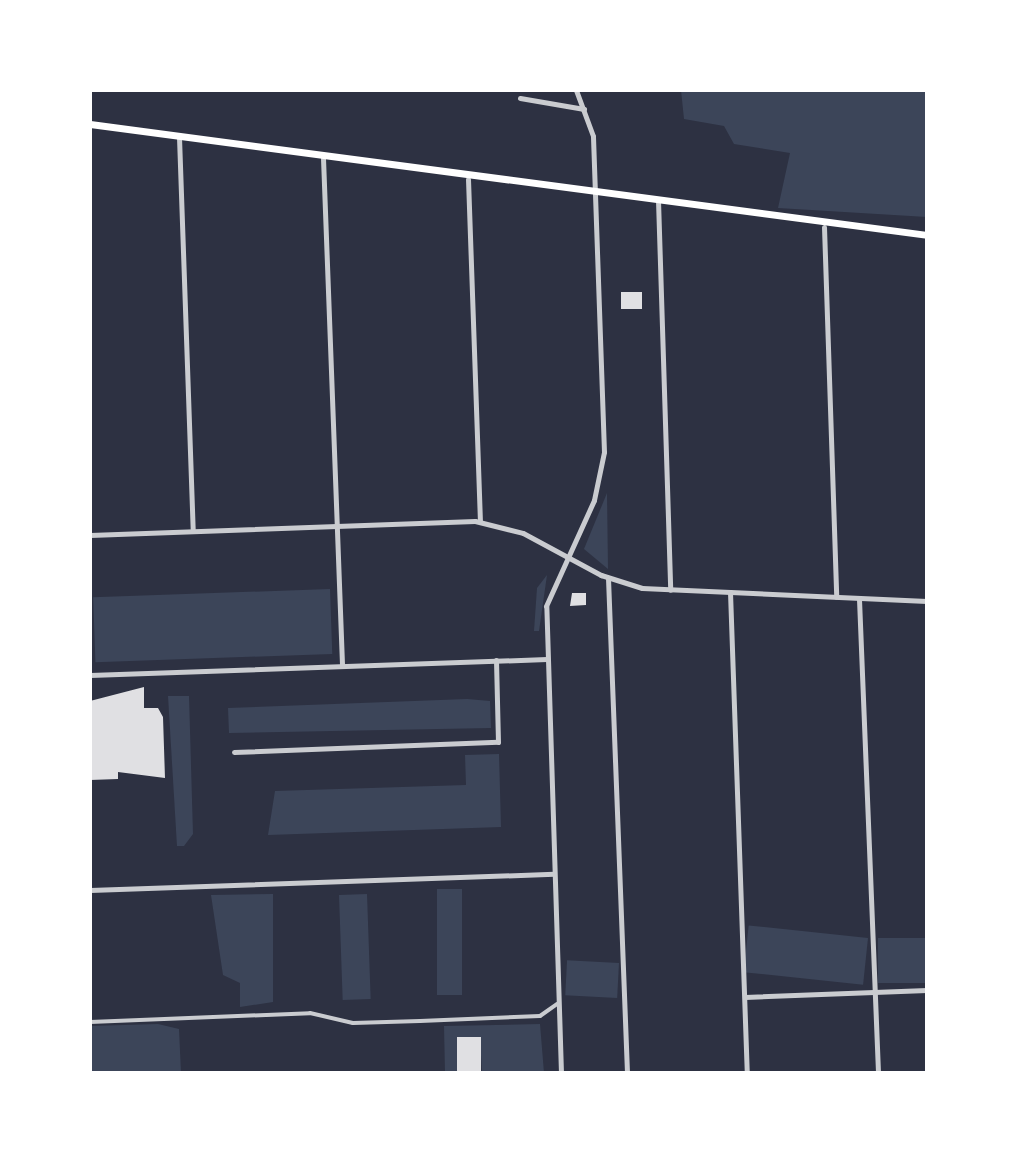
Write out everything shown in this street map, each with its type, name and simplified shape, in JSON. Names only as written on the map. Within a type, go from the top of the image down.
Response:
[{"type":"main road","points":[[90,124],[468,179],[658,200],[824,227],[927,235]]},
{"type":"street","points":[[561,1073],[546,599],[594,500],[603,464],[595,194],[584,109],[576,90]]},
{"type":"street","points":[[520,98],[584,109]]},
{"type":"street","points":[[179,137],[193,531]]},
{"type":"street","points":[[323,158],[342,665]]},
{"type":"street","points":[[468,179],[480,521]]},
{"type":"street","points":[[658,200],[670,590]]},
{"type":"street","points":[[824,227],[836,597]]},
{"type":"street","points":[[90,535],[480,521],[565,555],[608,578],[670,590],[927,601]]},
{"type":"street","points":[[608,578],[627,1073]]},
{"type":"street","points":[[730,592],[747,1073]]},
{"type":"street","points":[[859,599],[878,1073]]},
{"type":"street","points":[[90,675],[547,659]]},
{"type":"street","points":[[234,752],[498,742],[496,660]]},
{"type":"street","points":[[90,890],[554,874]]},
{"type":"street","points":[[745,997],[927,990]]},
{"type":"street","points":[[90,1022],[310,1013],[353,1023],[420,1021],[540,1016],[557,1004]]},
{"type":"shaded area","points":[[681,90],[927,90],[927,217],[778,208],[790,153],[734,144],[724,126],[684,119]]},
{"type":"shaded area","points":[[607,493],[608,569],[584,549]]},
{"type":"shaded area","points":[[547,575],[539,631],[534,631],[537,588]]},
{"type":"shaded area","points":[[330,589],[332,654],[95,662],[93,597]]},
{"type":"shaded area","points":[[168,696],[189,696],[193,834],[184,846],[177,846]]},
{"type":"shaded area","points":[[467,699],[490,701],[491,728],[229,733],[228,708]]},
{"type":"shaded area","points":[[499,754],[501,827],[268,835],[275,791],[466,785],[465,755]]},
{"type":"shaded area","points":[[437,889],[462,889],[462,995],[437,995]]},
{"type":"shaded area","points":[[273,894],[273,1002],[240,1007],[240,983],[223,975],[211,895]]},
{"type":"shaded area","points":[[367,894],[371,999],[343,1000],[339,895]]},
{"type":"shaded area","points":[[749,925],[868,938],[863,985],[744,972]]},
{"type":"shaded area","points":[[878,938],[927,938],[927,983],[878,983]]},
{"type":"shaded area","points":[[567,960],[619,963],[617,998],[565,995]]},
{"type":"shaded area","points":[[158,1024],[179,1029],[181,1073],[90,1073],[90,1026]]},
{"type":"shaded area","points":[[540,1024],[544,1073],[482,1073],[480,1037],[458,1037],[458,1073],[445,1073],[444,1026]]},
{"type":"building","points":[[621,292],[642,292],[642,309],[621,309]]},
{"type":"building","points":[[572,593],[586,593],[586,605],[570,606]]},
{"type":"building","points":[[144,687],[144,708],[158,708],[163,717],[165,778],[118,772],[118,779],[90,780],[90,701]]},
{"type":"building","points":[[457,1037],[481,1037],[481,1073],[457,1073]]}]
